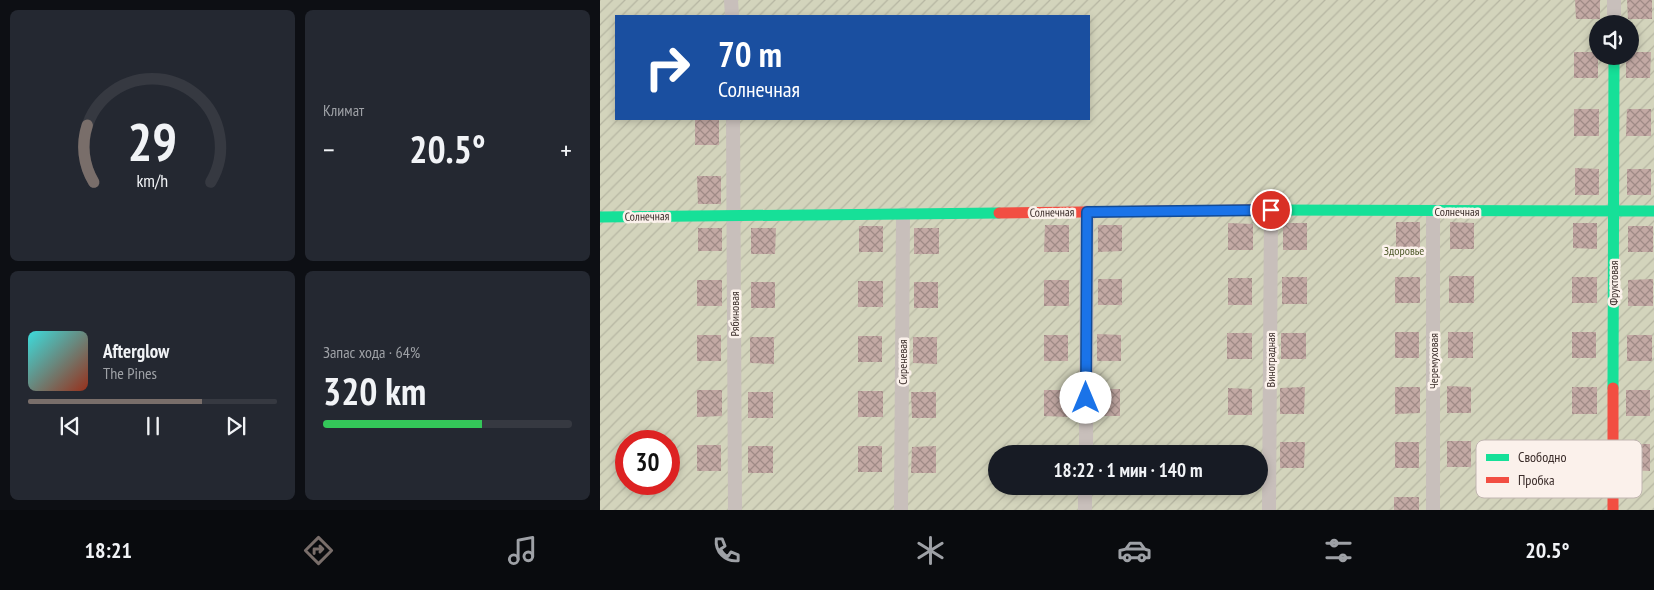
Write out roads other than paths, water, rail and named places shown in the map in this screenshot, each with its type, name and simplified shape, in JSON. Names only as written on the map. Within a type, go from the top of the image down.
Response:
[{"type":"street","points":[[732,0],[732,15]]},
{"type":"street","points":[[1614,0],[1614,15]]},
{"type":"street","name":"Фруктовая","points":[[1612,440],[1614,65]]},
{"type":"street","name":"Рябиновая","points":[[733,120],[735,510]]},
{"type":"street","name":"Солнечная","points":[[600,217],[734,214],[1271,210],[1654,211]]},
{"type":"street","name":"Виноградная","points":[[1269,510],[1271,210]]},
{"type":"street","name":"Черемуховая","points":[[1433,211],[1433,510]]},
{"type":"street","points":[[1086,445],[1087,212]]},
{"type":"street","name":"Сиреневая","points":[[901,510],[903,214]]},
{"type":"street","points":[[1085,495],[1085,510]]},
{"type":"park label","name":"Здоровье","points":[[1404,250]]}]
